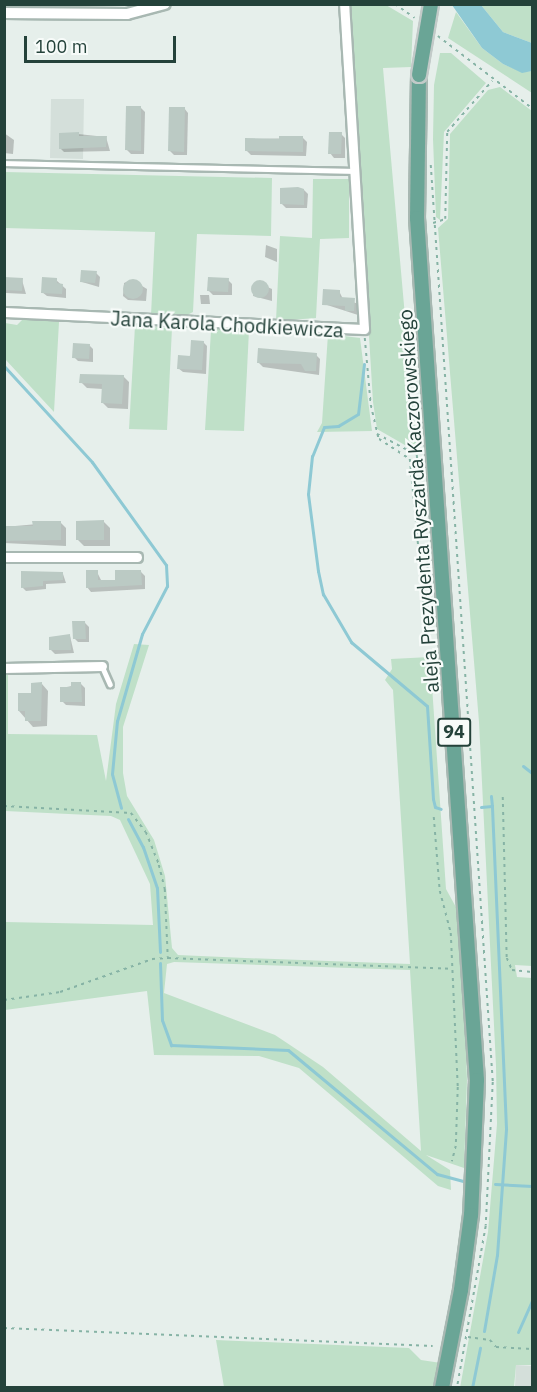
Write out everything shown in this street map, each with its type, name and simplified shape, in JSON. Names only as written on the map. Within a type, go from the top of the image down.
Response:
[{"type":"main road","name":"aleja Prezydenta Ryszarda Kaczorowskiego","points":[[431,4],[419,75],[417,218],[477,1080],[471,1215],[462,1290],[442,1388]]},
{"type":"street","points":[[4,13],[127,14],[165,4]]},
{"type":"street","name":"Jana Karola Chodkiewicza","points":[[4,312],[364,329],[344,4]]},
{"type":"street","points":[[4,558],[137,556]]},
{"type":"street","points":[[4,668],[102,666]]},
{"type":"lane","points":[[4,163],[354,171]]},
{"type":"lane","points":[[102,666],[110,684]]},
{"type":"path","points":[[395,4],[417,19]]},
{"type":"path","points":[[435,34],[492,80],[532,108]]},
{"type":"path","points":[[433,224],[445,219],[447,132],[492,80]]},
{"type":"path","points":[[364,329],[377,434],[385,445],[410,459],[426,624]]},
{"type":"path","points":[[377,434],[417,455],[431,603]]},
{"type":"path","points":[[503,797],[507,958],[512,970],[532,972]]},
{"type":"path","points":[[4,806],[131,813],[146,832],[159,865],[165,889],[168,958]]},
{"type":"path","points":[[434,817],[440,891],[451,933],[458,1087],[456,1146],[452,1162]]},
{"type":"path","points":[[4,1000],[60,992],[152,959],[451,969]]},
{"type":"path","points":[[4,1328],[433,1346]]},
{"type":"path","points":[[468,1337],[490,1340],[496,1347],[532,1348]]},
{"type":"shaded area","points":[[51,99],[84,99],[83,159],[50,158]]},
{"type":"shaded area","points":[[516,1365],[532,1366],[532,1387],[515,1387]]},
{"type":"green space","points":[[349,5],[386,5],[413,21],[411,67],[383,68],[417,452],[377,429],[373,402]]},
{"type":"green space","points":[[481,5],[532,5],[532,43],[503,32]]},
{"type":"green space","points":[[456,12],[482,48],[503,64],[522,72],[532,71],[532,93],[448,38]]},
{"type":"green space","points":[[440,53],[451,53],[486,83],[444,132],[440,220],[436,217],[433,139],[434,85]]},
{"type":"green space","points":[[500,87],[532,111],[532,966],[515,965],[517,977],[532,978],[532,1365],[516,1365],[514,1387],[460,1388],[488,1232],[497,1124],[496,1066],[479,722],[438,228],[448,219],[450,134],[488,90]]},
{"type":"green space","points":[[5,172],[272,178],[271,236],[197,234],[193,312],[183,317],[151,315],[155,232],[5,228]]},
{"type":"green space","points":[[313,179],[349,179],[349,238],[320,239],[316,318],[276,321],[280,236],[312,238]]},
{"type":"green space","points":[[24,318],[59,322],[54,412],[5,359],[5,323],[17,325]]},
{"type":"green space","points":[[135,326],[172,328],[167,430],[129,429]]},
{"type":"green space","points":[[215,329],[249,330],[244,431],[205,430],[211,331]]},
{"type":"green space","points":[[328,334],[360,338],[372,431],[317,432],[322,423]]},
{"type":"green space","points":[[134,644],[149,645],[123,727],[123,773],[127,796],[154,840],[165,876],[172,948],[178,955],[410,964],[393,690],[385,680],[392,669],[391,659],[430,657],[446,889],[457,909],[463,972],[467,1080],[464,1168],[426,1155],[450,1170],[451,1190],[438,1186],[299,1068],[259,1056],[154,1055],[147,991],[5,1010],[5,922],[153,925],[150,884],[120,820],[111,816],[5,811],[5,674],[8,674],[8,734],[97,735],[106,781],[116,704]],"holes":[[[174,962],[410,970],[421,1151],[323,1067],[275,1035],[164,993],[167,964]]]},
{"type":"green space","points":[[216,1340],[409,1348],[421,1360],[441,1363],[435,1387],[224,1387]]},
{"type":"water","points":[[452,5],[481,5],[503,32],[532,43],[532,71],[522,73],[503,64],[482,48]]},
{"type":"building","points":[[126,106],[141,106],[141,151],[125,150]]},
{"type":"building","points":[[169,107],[185,107],[184,152],[168,151]]},
{"type":"building","points":[[79,132],[79,136],[107,136],[106,147],[59,149],[59,133]]},
{"type":"building","points":[[329,132],[342,132],[341,154],[328,154]]},
{"type":"building","points":[[279,136],[303,136],[303,152],[245,151],[245,138],[279,139]]},
{"type":"building","points":[[280,188],[304,189],[304,205],[280,204]]},
{"type":"building","points":[[81,270],[97,271],[95,283],[80,282]]},
{"type":"building","points":[[4,277],[23,278],[22,291],[4,290]]},
{"type":"building","points":[[42,277],[57,278],[57,283],[63,284],[62,294],[41,293]]},
{"type":"building","points":[[208,277],[229,278],[228,292],[207,291]]},
{"type":"building","points":[[129,279],[137,279],[143,285],[143,293],[137,299],[129,299],[123,293],[123,285]]},
{"type":"building","points":[[260,280],[266,283],[269,289],[266,295],[260,298],[254,295],[251,289],[254,283]]},
{"type":"building","points":[[323,289],[340,290],[340,297],[355,298],[354,311],[345,311],[345,306],[322,305]]},
{"type":"building","points":[[191,340],[204,341],[202,370],[177,369],[178,355],[190,356]]},
{"type":"building","points":[[73,343],[90,344],[89,359],[72,358]]},
{"type":"building","points":[[258,348],[317,353],[316,371],[305,371],[301,364],[257,363]]},
{"type":"building","points":[[80,374],[124,375],[122,404],[101,403],[102,384],[79,383]]},
{"type":"building","points":[[104,520],[104,540],[76,540],[76,521]]},
{"type":"building","points":[[32,521],[61,521],[61,540],[4,541],[4,526],[33,526]]},
{"type":"building","points":[[86,570],[98,570],[98,580],[115,580],[115,570],[141,570],[142,585],[86,588]]},
{"type":"building","points":[[21,571],[63,572],[63,580],[43,581],[43,586],[21,588]]},
{"type":"building","points":[[72,621],[85,621],[86,639],[73,639]]},
{"type":"building","points":[[70,634],[71,650],[49,650],[49,637]]},
{"type":"building","points":[[42,682],[41,721],[25,721],[25,711],[18,711],[18,693],[31,693],[31,683]]},
{"type":"building","points":[[71,682],[81,682],[82,702],[60,702],[60,687],[71,687]]},
{"type":"waterway","points":[[364,364],[358,414],[338,426],[324,427],[312,456],[308,494],[318,571],[323,594],[351,642],[427,706],[433,799],[435,807],[441,809]]},
{"type":"waterway","points":[[4,366],[92,462],[166,565],[167,586],[142,634],[117,721],[112,774],[121,808]]},
{"type":"waterway","points":[[523,766],[532,773]]},
{"type":"waterway","points":[[481,807],[492,806],[491,796]]},
{"type":"waterway","points":[[484,1331],[497,1255],[506,1128],[492,806]]},
{"type":"waterway","points":[[128,819],[143,847],[157,888],[160,952]]},
{"type":"waterway","points":[[160,963],[162,1020],[171,1045],[288,1050],[437,1174],[463,1181]]},
{"type":"waterway","points":[[495,1184],[532,1186]]},
{"type":"waterway","points":[[518,1332],[532,1300]]},
{"type":"waterway","points":[[472,1388],[480,1348]]}]
